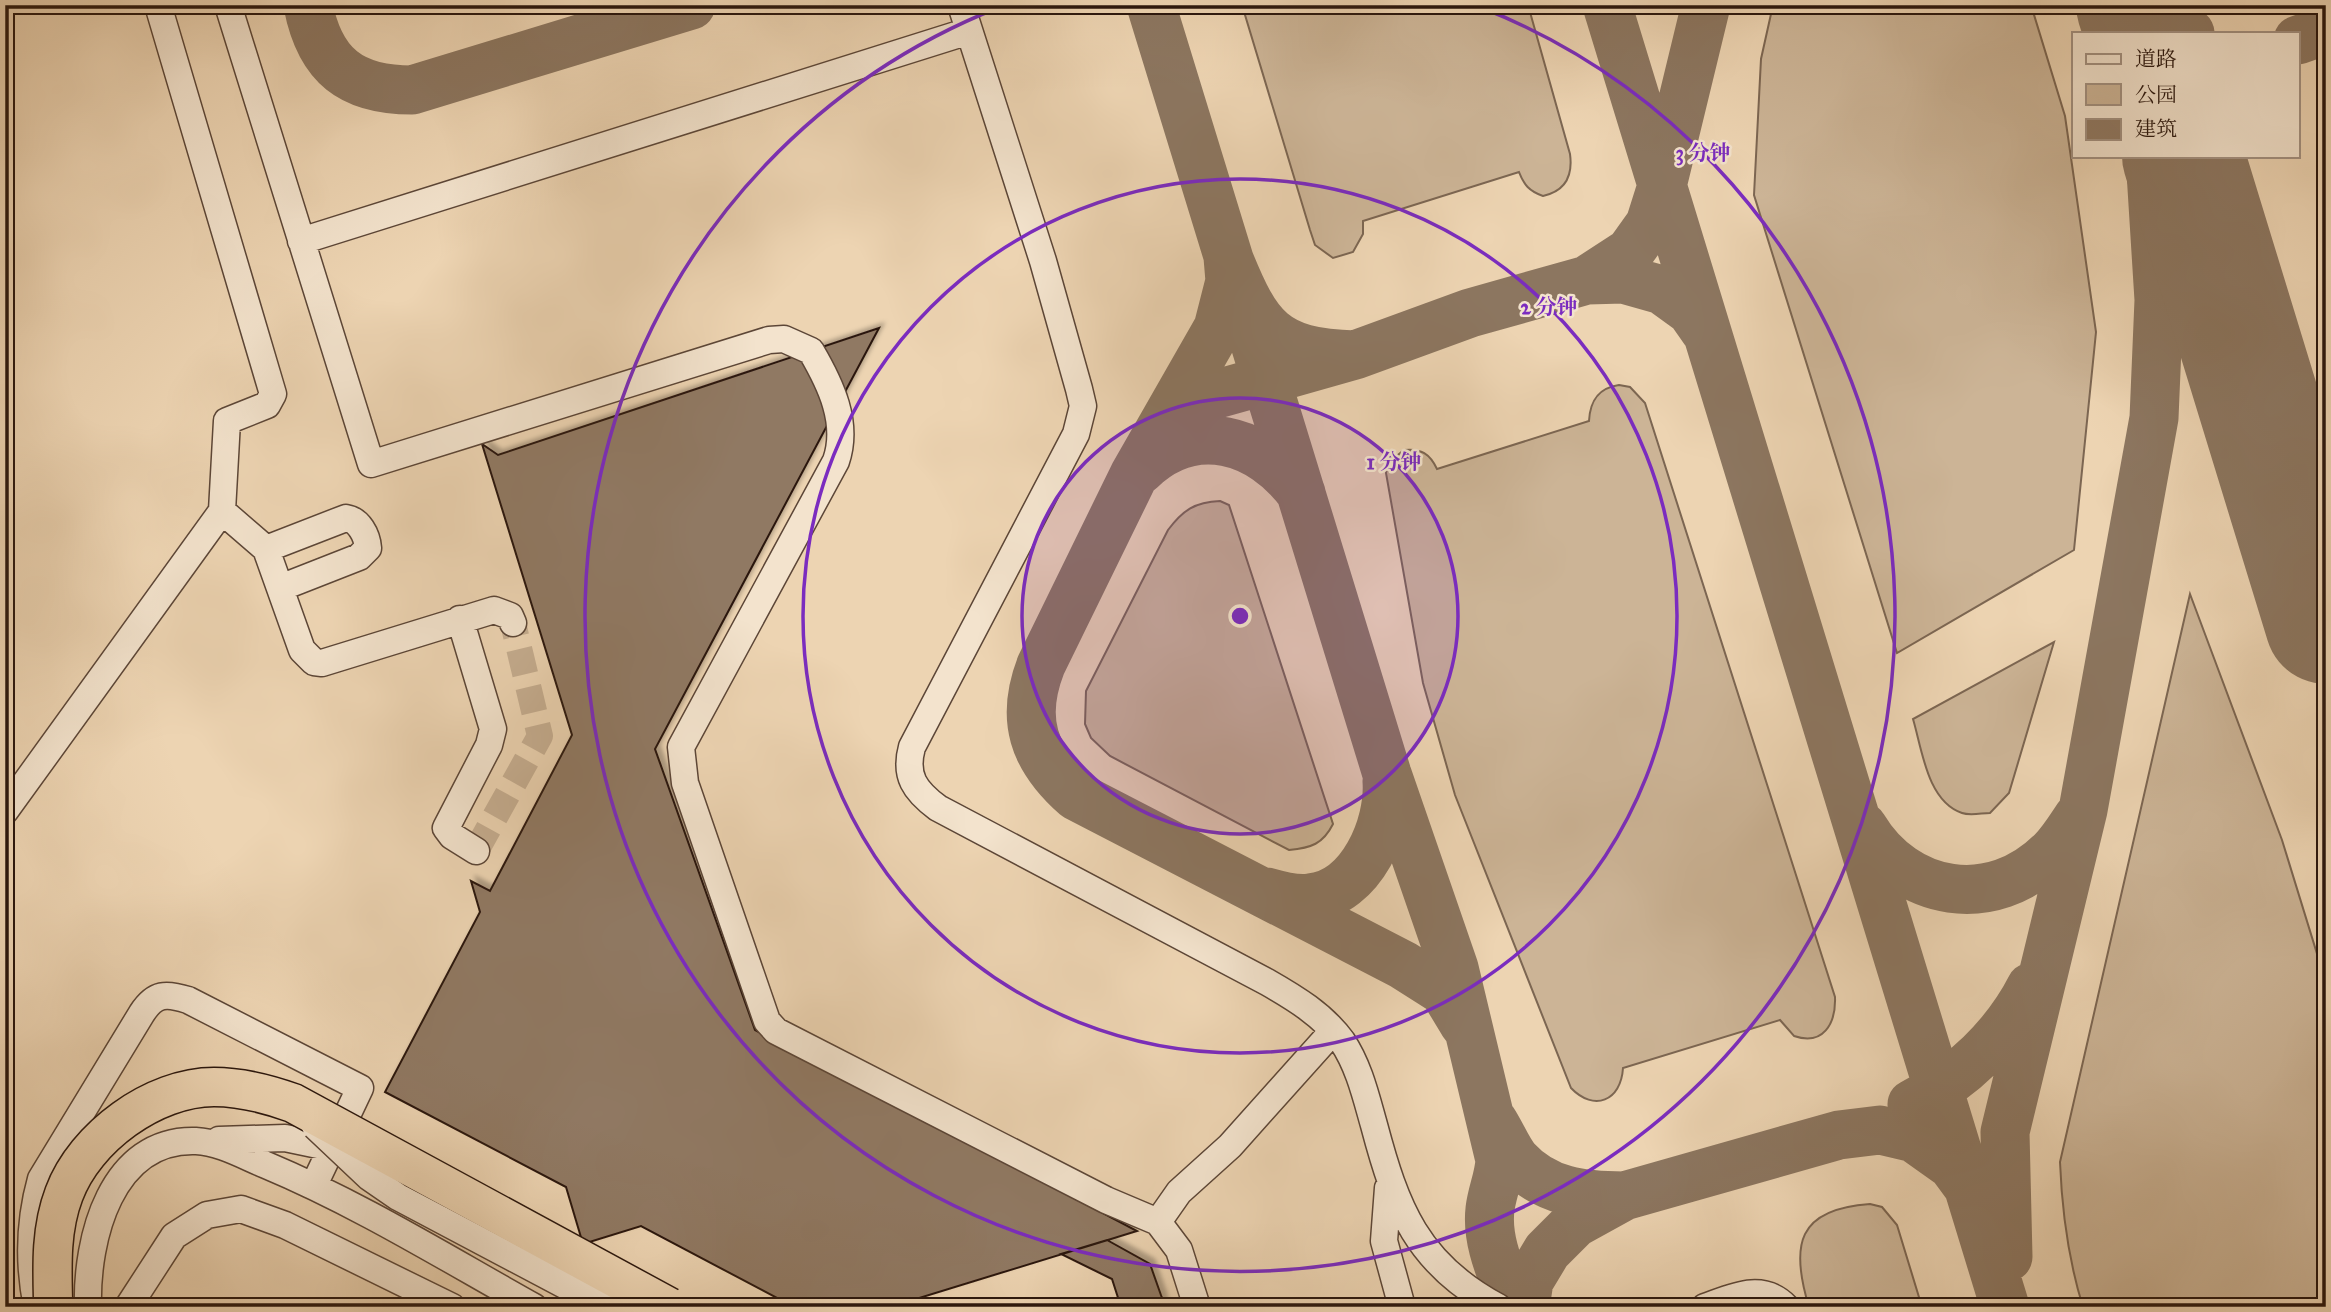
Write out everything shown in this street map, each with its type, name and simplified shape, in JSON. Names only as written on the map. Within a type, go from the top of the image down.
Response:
[{"type":"highway","points":[[59,1305],[55,1228],[64,1193],[78,1167],[122,1120],[180,1093],[212,1086],[269,1094],[293,1103],[669,1307]]},
{"type":"street","points":[[5,811],[222,511],[227,421],[272,401],[274,387],[158,5]]},
{"type":"street","points":[[228,5],[371,464],[769,340],[784,340],[811,351],[841,419],[843,441],[836,461],[681,747],[685,782],[767,1021],[775,1031],[1106,1200],[1158,1222],[1179,1250],[1197,1307]]},
{"type":"street","points":[[961,5],[1043,261],[1083,406],[1076,434],[915,740],[908,759],[908,772],[922,796],[938,808],[1267,982],[1300,1002],[1333,1031],[1359,1075],[1401,1212],[1425,1251],[1461,1284],[1498,1307]]},
{"type":"street","points":[[302,241],[969,31]]},
{"type":"street","points":[[222,511],[266,549],[302,650],[314,662],[322,663],[494,610],[510,616],[513,623]]},
{"type":"street","points":[[266,549],[346,519],[360,526],[368,542],[368,548],[359,557],[280,587]]},
{"type":"street","points":[[460,619],[493,729],[489,745],[446,828],[452,836],[476,851]]},
{"type":"street","points":[[59,1305],[30,1241],[33,1205],[41,1179],[151,999],[171,995],[188,1000],[360,1088],[314,1185]]},
{"type":"street","points":[[1158,1222],[1179,1192],[1230,1146],[1333,1031]]},
{"type":"street","points":[[293,1103],[342,1153],[398,1197],[606,1307]]},
{"type":"street","points":[[59,1305],[92,1247],[101,1213],[130,1165],[149,1151],[170,1143],[285,1138],[357,1153],[638,1307]]},
{"type":"street","points":[[197,1141],[224,1147],[314,1185],[534,1307]]},
{"type":"street","points":[[1389,1180],[1384,1241],[1402,1307]]},
{"type":"street","points":[[128,1307],[174,1236],[207,1215],[242,1209],[285,1225],[452,1307]]},
{"type":"street","points":[[1705,1307],[1752,1292],[1773,1296],[1786,1307]]},
{"type":"green space","points":[[1242,5],[1528,5],[1570,154],[1569,176],[1557,190],[1543,196],[1528,187],[1519,172],[1363,221],[1363,234],[1353,252],[1333,258],[1315,245]]},
{"type":"green space","points":[[1773,5],[2031,5],[2065,116],[2096,332],[2074,550],[1897,653],[1754,195],[1761,59]]},
{"type":"green space","points":[[1619,385],[1630,387],[1645,403],[1835,997],[1835,1007],[1826,1030],[1813,1038],[1794,1036],[1780,1020],[1623,1068],[1621,1079],[1612,1095],[1597,1101],[1589,1100],[1571,1088],[1455,795],[1423,683],[1386,473],[1388,463],[1404,450],[1424,453],[1437,469],[1589,421],[1596,397],[1606,389]]},
{"type":"green space","points":[[1220,501],[1229,505],[1333,824],[1316,844],[1304,848],[1289,850],[1110,756],[1091,738],[1085,724],[1086,691],[1168,530],[1190,508]]},
{"type":"green space","points":[[2190,594],[2282,840],[2326,983],[2326,1307],[2083,1307],[2070,1253],[2064,1218],[2060,1162]]},
{"type":"green space","points":[[2054,642],[2009,793],[1990,813],[1965,814],[1950,807],[1933,786],[1913,719]]},
{"type":"green space","points":[[1870,1204],[1882,1207],[1897,1225],[1922,1307],[1809,1307],[1800,1265],[1805,1234],[1814,1222],[1827,1213]]},
{"type":"building","points":[[879,328],[655,749],[755,1030],[1137,1231],[890,1307],[794,1307],[641,1226],[583,1244],[566,1187],[385,1092],[480,912],[471,881],[490,891],[572,735],[482,444],[498,455]]},
{"type":"building","points":[[1107,1240],[1150,1264],[1162,1298],[1135,1307],[1121,1307],[1112,1279],[1061,1254]]},
{"type":"building","points":[[1162,1298],[1164,1307],[1135,1307]]},
{"type":"taxiway","points":[[308,5],[321,44],[330,59],[342,70],[355,79],[372,85],[412,90],[691,5]]},
{"type":"taxiway","points":[[1151,5],[1387,774],[1454,968],[1500,1160],[1489,1222],[1496,1259],[1514,1307]]},
{"type":"taxiway","points":[[1607,5],[2005,1307]]},
{"type":"taxiway","points":[[1587,280],[1630,252],[1650,224],[1662,186],[1706,5]]},
{"type":"taxiway","points":[[2126,5],[2131,32]]},
{"type":"taxiway","points":[[2158,5],[2189,32]]},
{"type":"taxiway","points":[[2300,39],[2326,30]]},
{"type":"taxiway","points":[[2008,1257],[2005,1132],[2083,810],[2154,418],[2159,300],[2150,158]]},
{"type":"taxiway","points":[[1355,355],[1305,349],[1286,342],[1272,332],[1259,319],[1249,302],[1228,257],[1230,281],[1218,328],[1134,475],[1041,665],[1032,703],[1032,720],[1040,752],[1061,782],[1076,796],[1403,965],[1444,991],[1464,1024]]},
{"type":"taxiway","points":[[1164,427],[1185,407],[1217,394],[1355,355],[1470,313],[1587,280],[1623,279],[1662,290],[1691,311],[1705,331]]},
{"type":"taxiway","points":[[1140,470],[1161,454],[1182,444],[1204,440],[1226,442],[1247,448],[1267,459],[1285,474],[1301,493]]},
{"type":"taxiway","points":[[1267,892],[1294,898],[1310,898],[1328,893],[1344,884],[1358,870],[1378,836],[1384,817],[1387,781]]},
{"type":"taxiway","points":[[1863,827],[1881,851],[1902,869],[1925,881],[1951,888],[1977,889],[2003,883],[2028,871],[2056,848],[2078,817]]},
{"type":"taxiway","points":[[1912,1104],[1965,1069],[2009,1022],[2031,987]]},
{"type":"taxiway","points":[[1493,1121],[1516,1160],[1539,1179],[1579,1193],[1624,1196]]},
{"type":"taxiway","points":[[1525,1307],[1529,1281],[1547,1251],[1575,1223],[1624,1196],[1839,1135],[1880,1130],[1914,1138],[1952,1165],[1966,1184]]},
{"type":"runway","points":[[2137,5],[2146,32]]},
{"type":"runway","points":[[2184,158],[2326,623]]},
{"type":"tunnel","points":[[476,851],[540,736],[513,623]]}]
